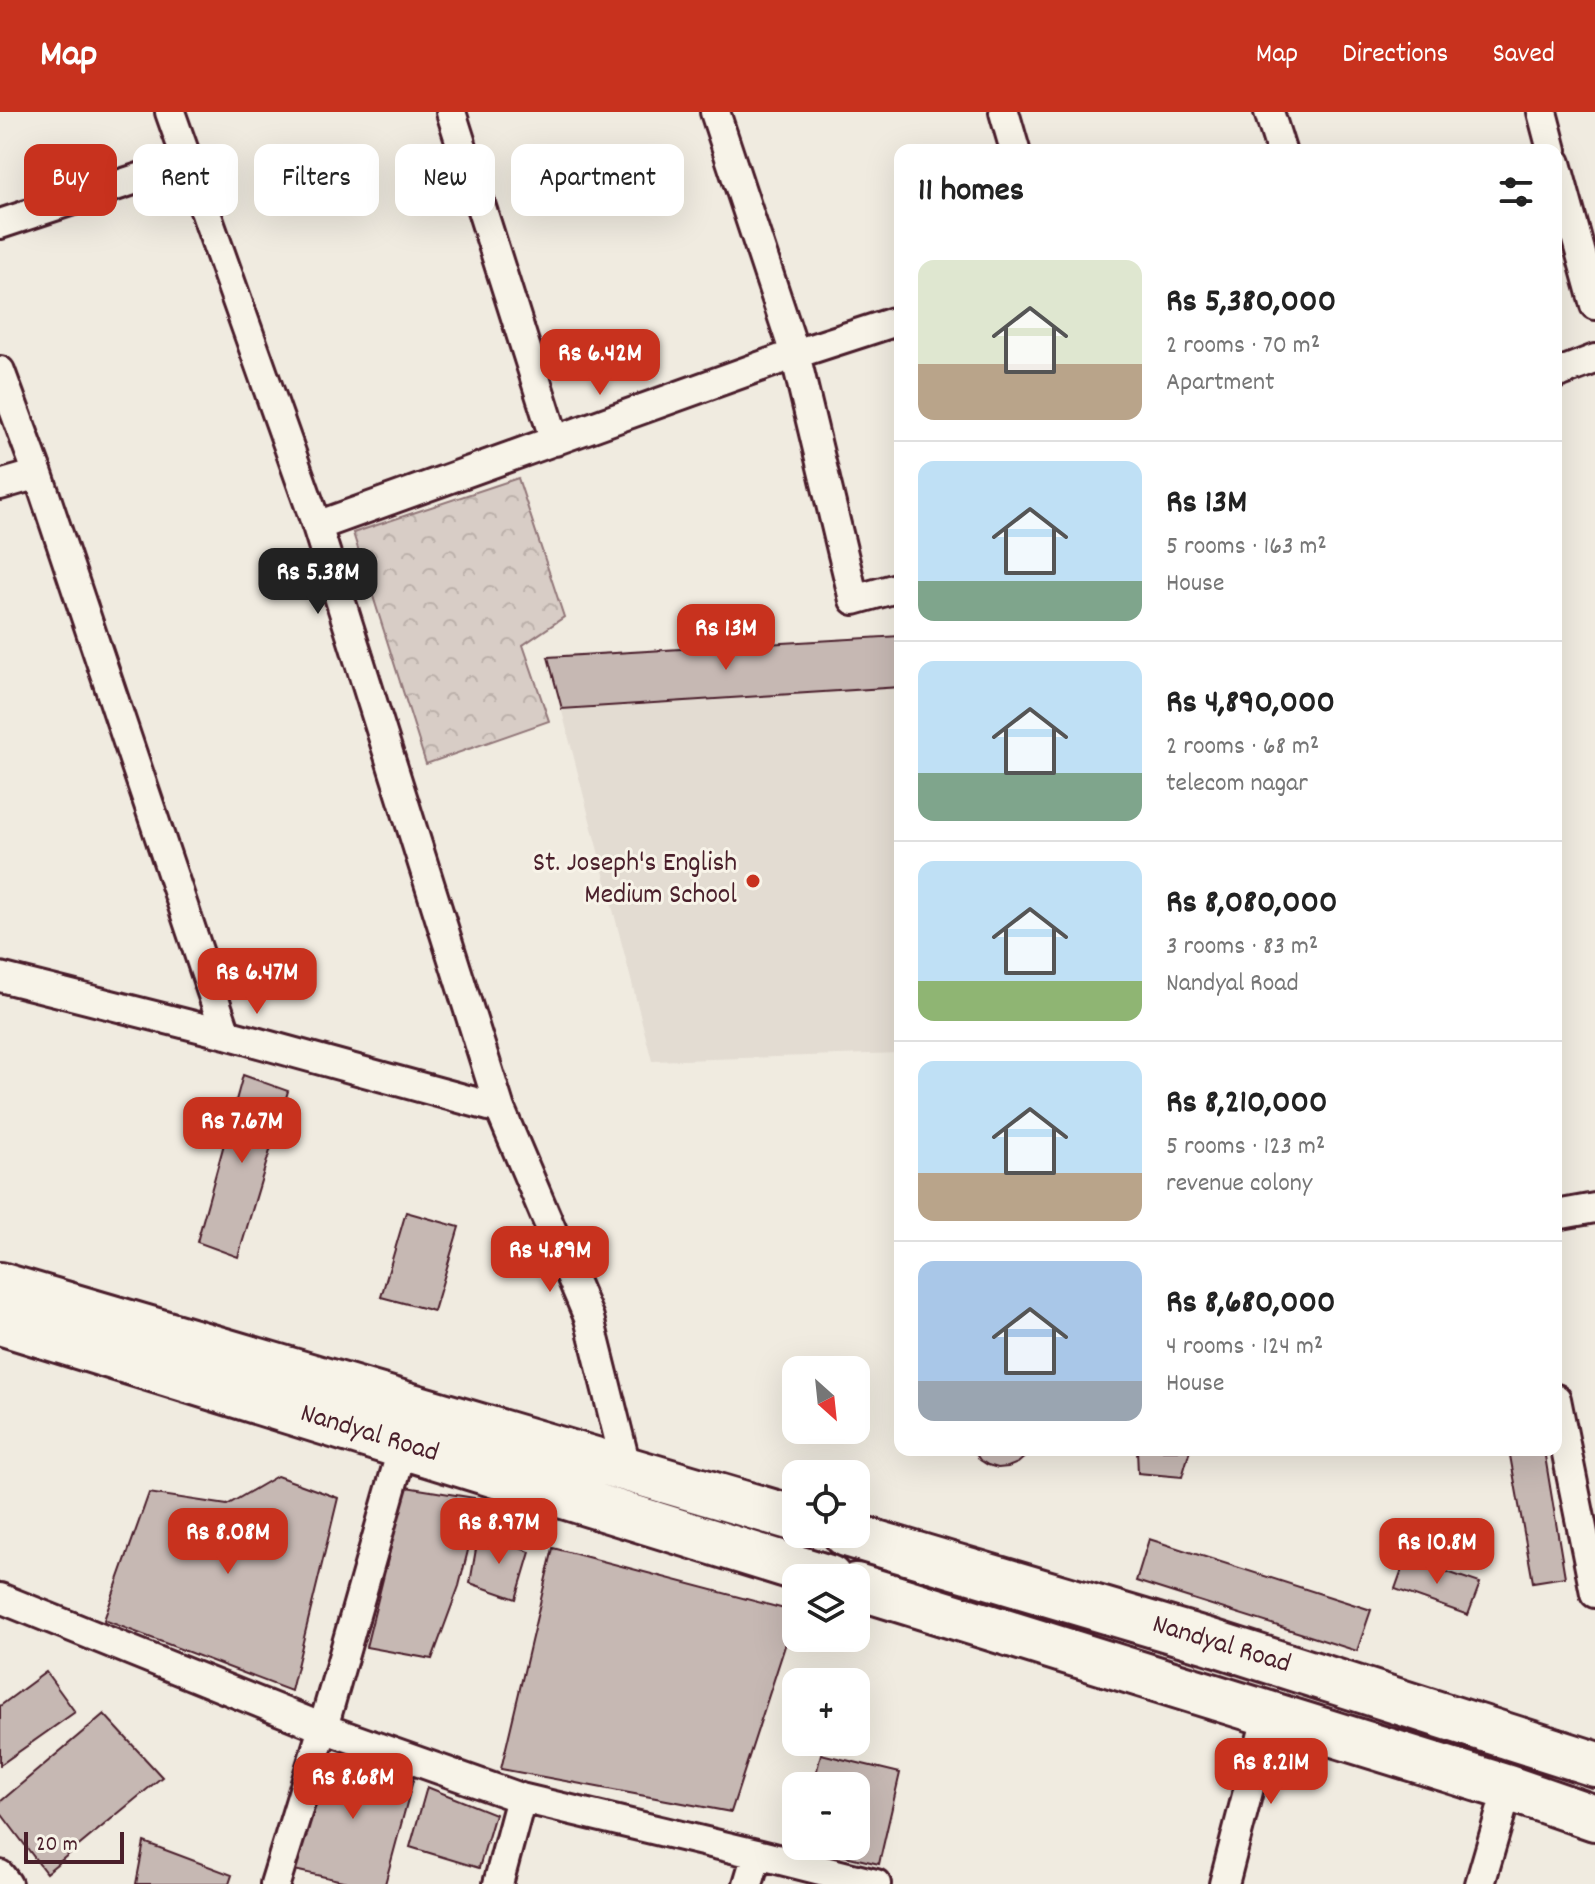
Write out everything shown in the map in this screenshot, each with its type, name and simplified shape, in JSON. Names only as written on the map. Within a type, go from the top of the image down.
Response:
[{"type":"main road","name":"Nandyal Road","points":[[0,1285],[782,1515]]},
{"type":"main road","name":"Nandyal Road","points":[[0,1322],[784,1564]]},
{"type":"main road","name":"Nandyal Road","points":[[870,1541],[1208,1641],[1595,1764]]},
{"type":"main road","name":"Nandyal Road","points":[[870,1590],[1508,1788],[1595,1818]]},
{"type":"street","points":[[170,112],[182,144]]},
{"type":"street","points":[[451,112],[555,441]]},
{"type":"street","points":[[715,112],[795,354],[854,600],[894,589]]},
{"type":"street","points":[[1004,112],[1013,144]]},
{"type":"street","points":[[1269,112],[1279,144]]},
{"type":"street","points":[[1542,112],[1550,144]]},
{"type":"street","points":[[0,224],[133,180]]},
{"type":"street","points":[[1562,185],[1595,305]]},
{"type":"street","points":[[207,216],[317,526],[500,1109],[589,1318],[627,1470]]},
{"type":"street","points":[[317,526],[795,354],[894,322]]},
{"type":"street","points":[[1562,372],[1595,359]]},
{"type":"street","points":[[0,371],[38,474],[226,1034]]},
{"type":"street","points":[[0,485],[38,474]]},
{"type":"street","points":[[0,977],[226,1034],[500,1109]]},
{"type":"street","points":[[1562,1214],[1595,1208]]},
{"type":"street","points":[[1562,1429],[1595,1593]]},
{"type":"street","points":[[275,1884],[403,1446]]},
{"type":"street","points":[[0,1598],[323,1728],[521,1798],[876,1884]]},
{"type":"street","points":[[1224,1884],[1268,1714]]},
{"type":"street","points":[[1480,1884],[1508,1788]]},
{"type":"street","points":[[498,1884],[521,1798]]},
{"type":"street","points":[[748,1884],[757,1854]]},
{"type":"street","points":[[0,1875],[7,1884]]},
{"type":"shaded area","name":"St. Joseph's English Medium School","points":[[894,636],[894,1053],[652,1061],[548,657]]},
{"type":"green space","points":[[518,478],[564,617],[523,645],[549,721],[426,764],[353,533]]},
{"type":"building","points":[[894,636],[894,687],[562,709],[548,657]]},
{"type":"building","points":[[243,1075],[288,1091],[238,1257],[197,1242]]},
{"type":"building","points":[[406,1212],[459,1227],[434,1311],[381,1297]]},
{"type":"building","points":[[977,1456],[1026,1456],[1018,1463],[998,1468]]},
{"type":"building","points":[[1137,1456],[1188,1456],[1182,1477],[1138,1473]]},
{"type":"building","points":[[1510,1456],[1545,1456],[1565,1577],[1533,1582]]},
{"type":"building","points":[[277,1476],[338,1498],[291,1691],[104,1620],[149,1493],[227,1505]]},
{"type":"building","points":[[406,1487],[481,1499],[459,1586],[432,1659],[366,1647]]},
{"type":"building","points":[[479,1532],[530,1552],[516,1599],[470,1583]]},
{"type":"building","points":[[1149,1539],[1371,1610],[1357,1651],[1136,1581]]},
{"type":"building","points":[[553,1548],[782,1608],[783,1652],[731,1812],[501,1769]]},
{"type":"building","points":[[1406,1558],[1480,1583],[1468,1615],[1395,1589]]},
{"type":"building","points":[[46,1672],[75,1712],[0,1765],[0,1706]]},
{"type":"building","points":[[104,1714],[162,1777],[46,1873],[0,1812],[0,1802]]},
{"type":"building","points":[[324,1752],[415,1773],[385,1884],[356,1884],[290,1869]]},
{"type":"building","points":[[820,1756],[829,1756],[900,1773],[879,1864],[862,1860],[870,1860],[870,1772],[816,1772]]},
{"type":"building","points":[[427,1787],[495,1814],[479,1868],[410,1847]]},
{"type":"building","points":[[144,1842],[232,1875],[229,1884],[136,1884]]},
{"type":"place","name":"St. Joseph's English Medium School","points":[[753,881]]}]
